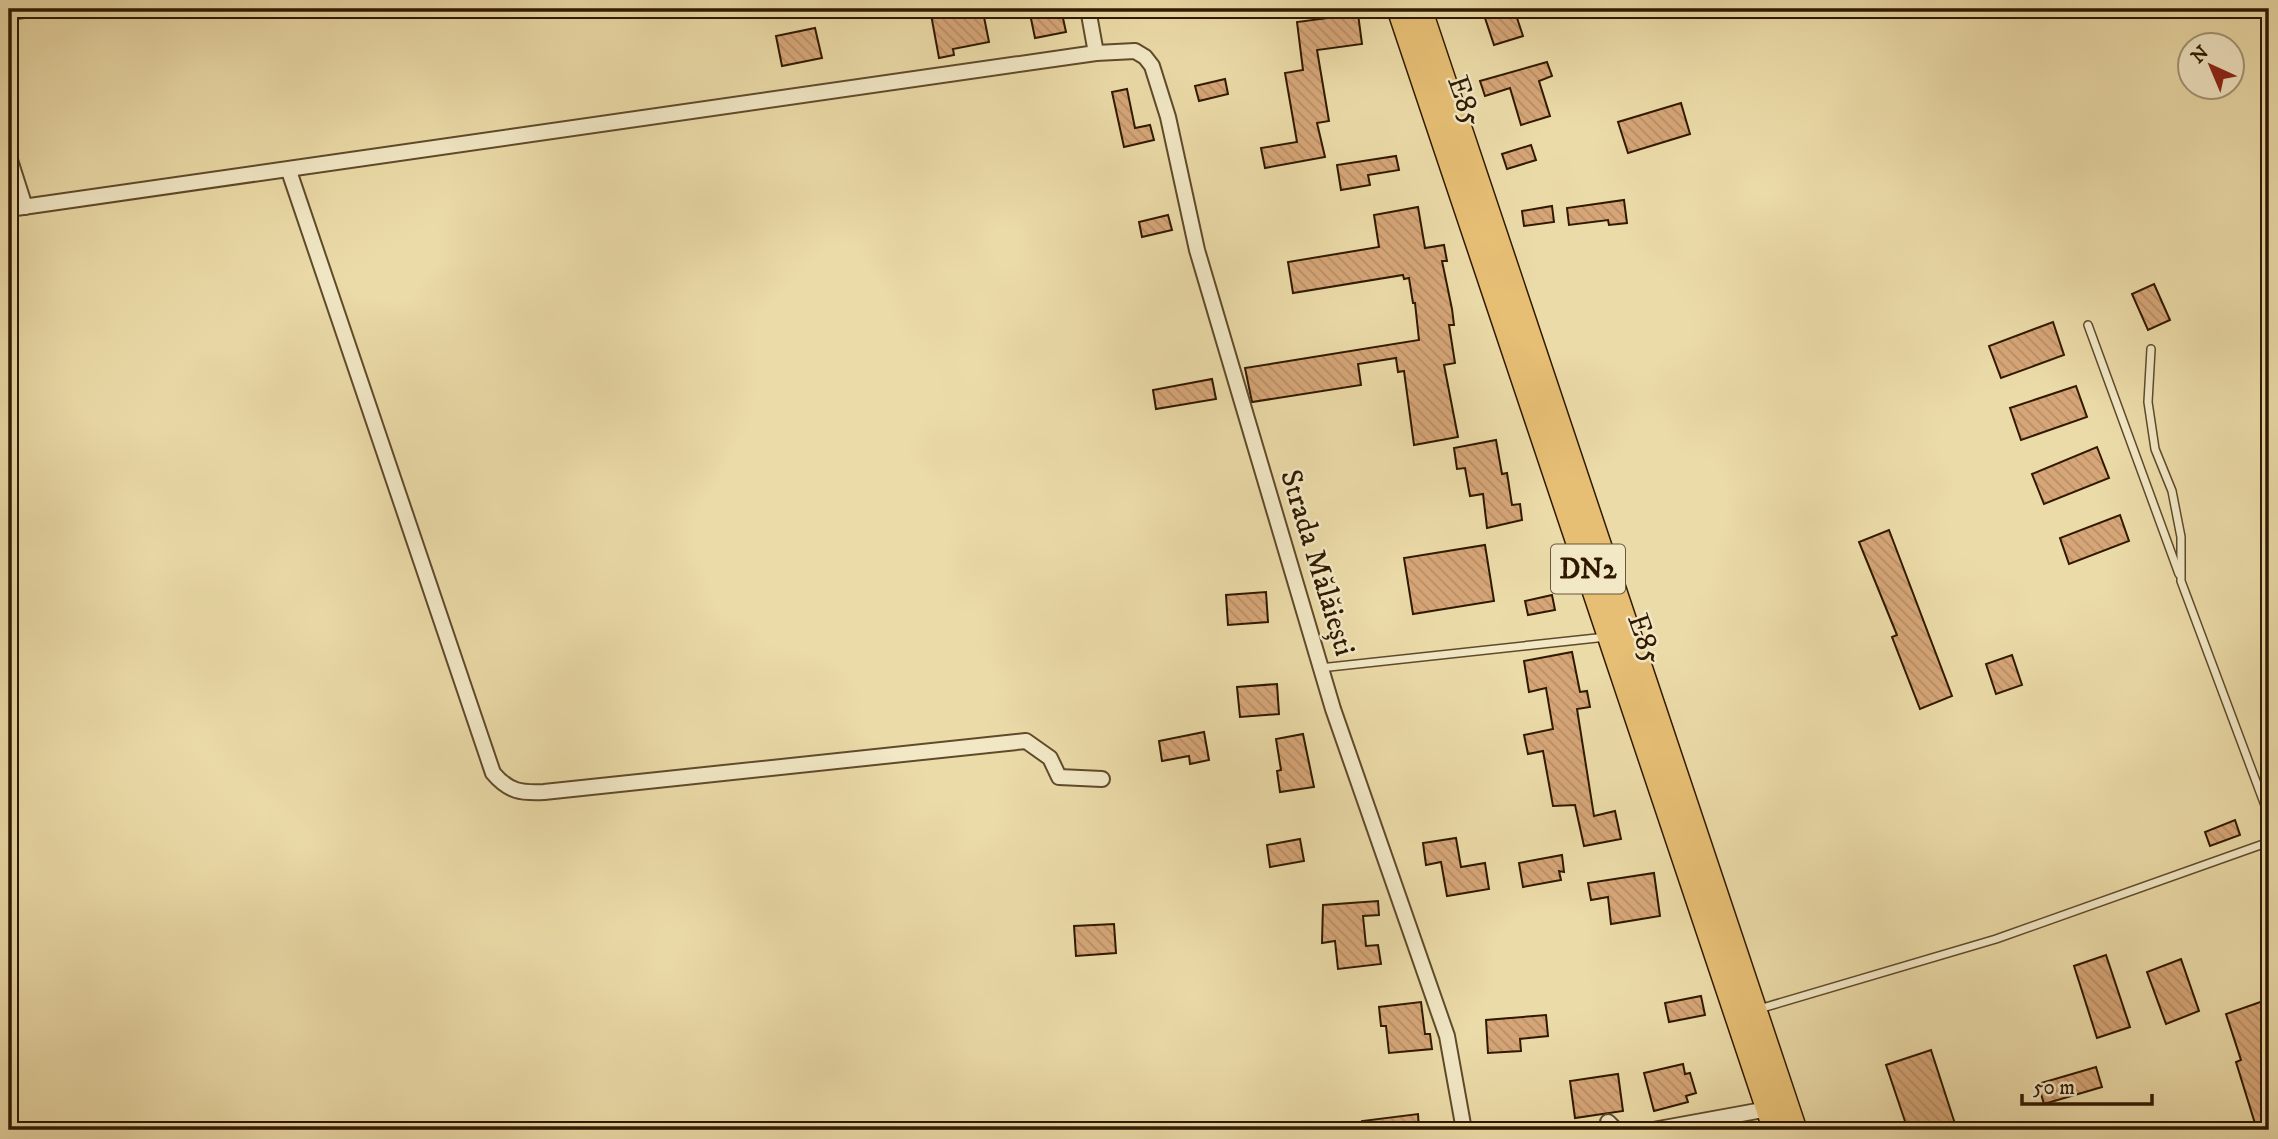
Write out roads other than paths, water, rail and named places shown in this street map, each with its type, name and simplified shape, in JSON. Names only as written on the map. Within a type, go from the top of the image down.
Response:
[{"type":"main road","name":"E85","points":[[1399,9],[1772,1119]]},
{"type":"main road","name":"E85","points":[[1420,9],[1795,1130]]},
{"type":"street","points":[[9,12],[31,9]]},
{"type":"street","points":[[1088,9],[1096,53]]},
{"type":"street","name":"Strada Mălăiești","points":[[9,209],[289,171],[1096,53],[1135,51],[1145,57],[1152,66],[1168,117],[1197,250],[1320,668],[1447,1036],[1464,1130]]},
{"type":"street","points":[[9,157],[25,207]]},
{"type":"street","points":[[289,171],[493,773],[504,786],[520,793],[544,792],[1026,741],[1050,758],[1059,777],[1102,779]]},
{"type":"street","points":[[1653,1130],[1772,1119]]},
{"type":"lane","points":[[2088,325],[2269,816]]},
{"type":"lane","points":[[2151,349],[2148,402],[2155,449],[2172,491],[2181,537],[2181,581]]},
{"type":"lane","points":[[1320,668],[1610,636]]},
{"type":"lane","points":[[1755,1010],[1996,939],[2269,842]]}]
